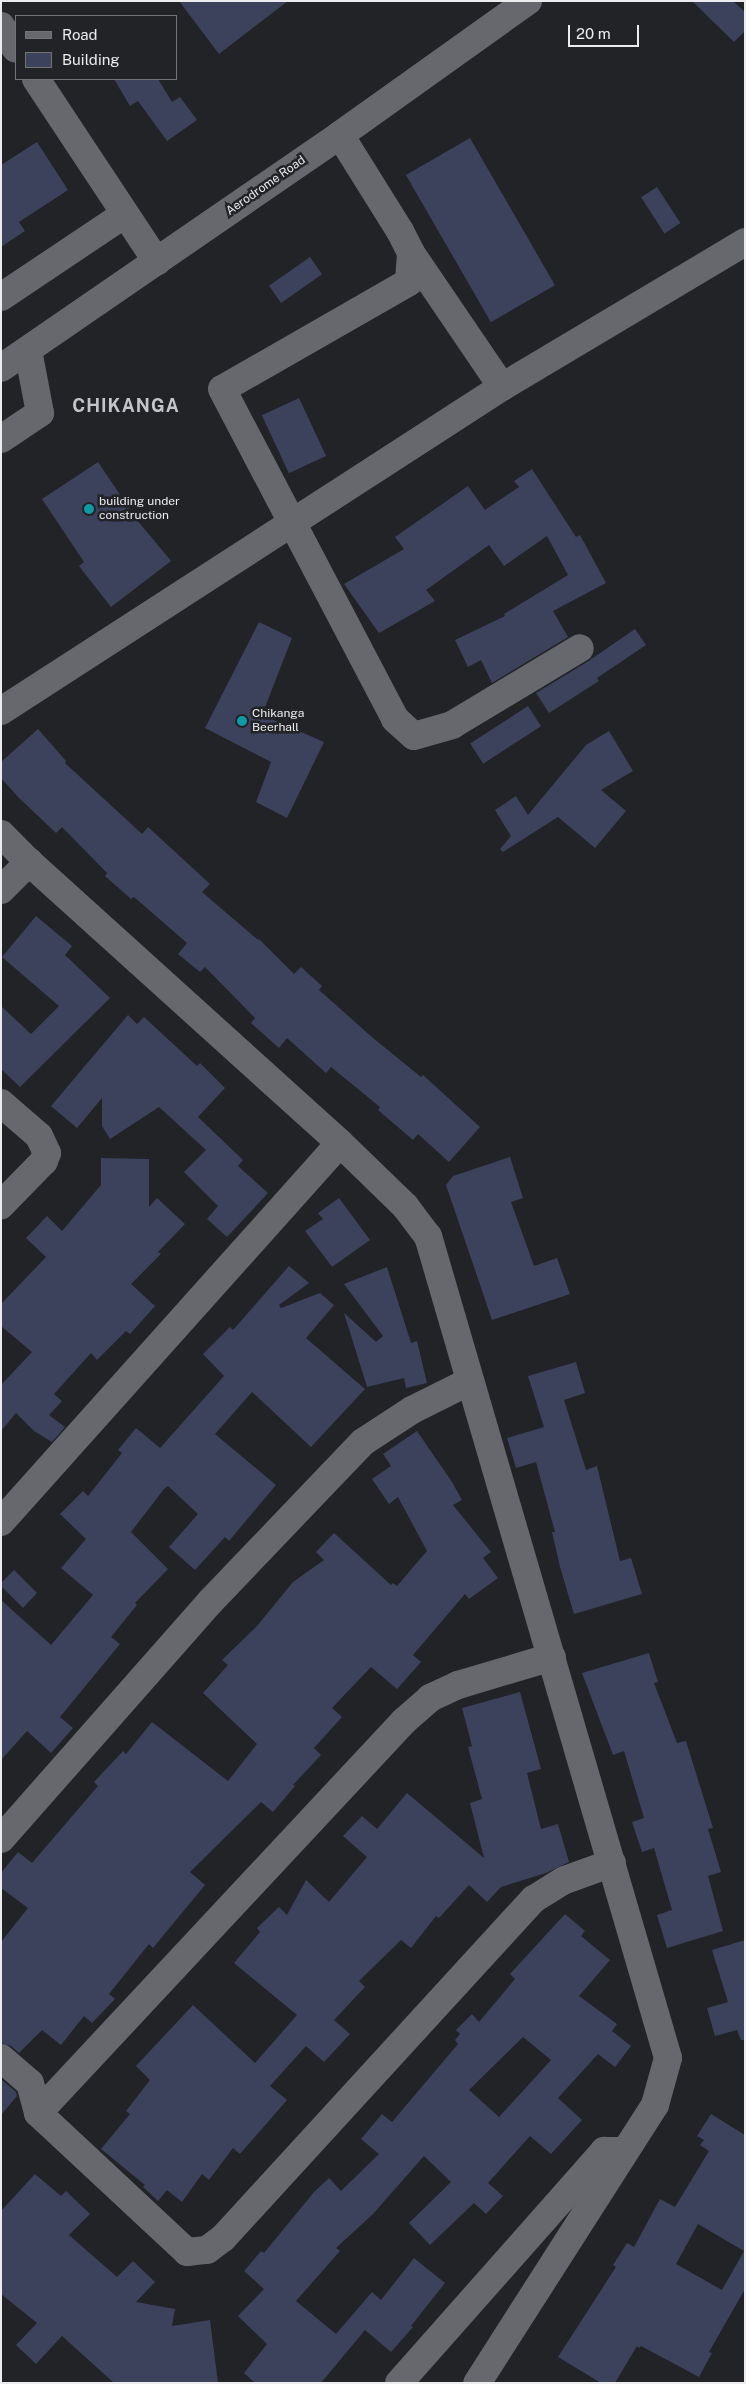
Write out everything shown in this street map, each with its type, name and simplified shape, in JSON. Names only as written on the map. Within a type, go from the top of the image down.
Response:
[{"type":"street","name":"Aerodrome Road","points":[[11,358],[157,262],[528,1]]},
{"type":"street","points":[[1,26],[15,47]]},
{"type":"street","points":[[37,80],[157,262]]},
{"type":"street","points":[[340,135],[400,231],[411,253],[502,387]]},
{"type":"street","points":[[1,297],[125,214]]},
{"type":"street","points":[[1,710],[502,387],[745,242]]},
{"type":"street","points":[[411,253],[409,282],[222,389],[293,521],[395,719],[414,736],[452,725],[580,648]]},
{"type":"street","points":[[1,439],[40,413],[11,358]]},
{"type":"street","points":[[1,834],[29,862],[340,1143],[405,1206],[428,1236],[668,2058],[654,2105],[478,2383]]},
{"type":"street","points":[[1,890],[29,862]]},
{"type":"street","points":[[1,1103],[38,1136],[47,1153],[44,1161],[1,1205]]},
{"type":"street","points":[[1,1522],[340,1143]]},
{"type":"street","points":[[1,1839],[210,1602],[363,1442],[412,1410],[470,1381]]},
{"type":"street","points":[[38,2113],[411,1715],[430,1698],[458,1686],[552,1657]]},
{"type":"street","points":[[1,2058],[30,2083],[38,2113],[187,2252],[207,2250],[223,2238],[534,1899],[565,1880],[612,1863]]},
{"type":"street","points":[[398,2383],[604,2151],[624,2151]]},
{"type":"building","points":[[179,1],[288,1],[219,54]]},
{"type":"building","points":[[692,1],[733,1],[745,12],[745,31],[734,42]]},
{"type":"building","points":[[115,80],[159,80],[172,102],[180,97],[197,120],[167,141],[138,101],[130,106]]},
{"type":"building","points":[[470,138],[555,285],[491,322],[406,175]]},
{"type":"building","points":[[37,142],[68,190],[19,222],[25,231],[1,247],[1,165]]},
{"type":"building","points":[[657,187],[680,223],[664,233],[641,197]]},
{"type":"building","points":[[310,257],[322,274],[281,303],[269,286]]},
{"type":"building","points":[[299,398],[326,456],[289,473],[262,415]]},
{"type":"building","points":[[98,462],[137,520],[171,561],[111,607],[79,566],[84,562],[42,499]]},
{"type":"building","points":[[532,469],[576,537],[580,535],[606,583],[553,611],[568,637],[492,683],[481,660],[468,667],[455,640],[505,616],[504,614],[568,575],[547,536],[504,566],[489,545],[426,590],[435,601],[379,633],[344,584],[404,549],[395,537],[468,486],[485,510],[519,487],[514,481]]},
{"type":"building","name":"Chikanga Beerhall","points":[[259,622],[292,638],[262,715],[324,742],[287,818],[256,802],[271,762],[205,728]]},
{"type":"building","points":[[635,629],[646,645],[597,678],[599,681],[549,713],[536,693],[587,662]]},
{"type":"building","points":[[528,706],[541,726],[483,764],[470,744]]},
{"type":"building","points":[[38,729],[66,761],[65,763],[142,834],[148,827],[210,884],[202,892],[259,939],[294,974],[301,967],[322,986],[319,990],[373,1038],[421,1077],[423,1075],[480,1127],[449,1162],[418,1134],[413,1140],[378,1110],[380,1107],[331,1067],[326,1073],[287,1038],[279,1048],[251,1023],[255,1018],[205,967],[200,972],[178,954],[187,943],[134,897],[131,899],[105,876],[107,873],[62,827],[56,833],[18,797],[1,778],[1,762]]},
{"type":"building","points":[[609,731],[633,771],[601,790],[626,811],[595,848],[558,817],[503,852],[500,849],[511,836],[495,810],[516,796],[528,815],[586,745]]},
{"type":"building","points":[[36,916],[72,946],[65,955],[110,998],[20,1087],[1,1069],[1,1006],[31,1034],[59,1006],[2,957]]},
{"type":"building","points":[[128,1015],[137,1024],[144,1017],[197,1066],[200,1063],[225,1088],[198,1117],[243,1160],[238,1166],[268,1193],[227,1237],[207,1219],[218,1206],[184,1172],[206,1150],[159,1107],[110,1139],[102,1126],[102,1098],[77,1128],[51,1106]]},
{"type":"building","points":[[510,1157],[523,1198],[511,1202],[534,1266],[557,1258],[570,1294],[492,1320],[446,1185],[453,1176]]},
{"type":"building","points":[[101,1158],[149,1159],[149,1207],[157,1198],[185,1224],[158,1252],[161,1254],[131,1284],[155,1306],[130,1334],[126,1331],[97,1360],[91,1353],[54,1394],[62,1401],[49,1415],[65,1427],[52,1442],[34,1431],[16,1413],[1,1431],[1,1385],[32,1352],[1,1326],[1,1304],[46,1257],[26,1238],[47,1216],[62,1231],[101,1185]]},
{"type":"building","points":[[339,1198],[370,1240],[332,1267],[305,1231],[323,1219],[318,1213]]},
{"type":"building","points":[[289,1266],[309,1283],[279,1305],[281,1308],[320,1293],[334,1305],[306,1338],[365,1389],[311,1447],[252,1392],[215,1434],[276,1485],[229,1541],[225,1537],[195,1570],[169,1547],[198,1514],[168,1486],[164,1489],[131,1532],[168,1569],[135,1603],[137,1605],[111,1637],[120,1644],[60,1717],[73,1728],[51,1753],[27,1731],[1,1760],[1,1600],[51,1645],[93,1595],[61,1568],[86,1539],[60,1514],[83,1491],[88,1496],[122,1453],[118,1450],[136,1428],[160,1448],[224,1376],[203,1354],[230,1327],[233,1330]]},
{"type":"building","points":[[387,1267],[411,1343],[417,1341],[427,1383],[406,1388],[404,1378],[367,1387],[344,1313],[376,1342],[383,1336],[344,1284]]},
{"type":"building","points":[[576,1362],[585,1393],[564,1400],[586,1470],[597,1466],[620,1561],[631,1558],[642,1594],[574,1614],[560,1567],[552,1532],[555,1532],[536,1462],[516,1468],[507,1438],[544,1427],[528,1376]]},
{"type":"building","points":[[417,1431],[462,1500],[453,1505],[491,1552],[483,1558],[498,1578],[469,1599],[465,1594],[413,1655],[421,1662],[397,1689],[371,1667],[332,1708],[342,1717],[314,1748],[321,1755],[293,1785],[295,1786],[273,1812],[261,1802],[190,1872],[205,1885],[153,1948],[149,1944],[109,1994],[115,1999],[92,2023],[84,2016],[61,2045],[42,2030],[19,2053],[11,2046],[1,2043],[1,1942],[28,1908],[1,1888],[1,1873],[18,1852],[32,1863],[98,1786],[94,1782],[123,1751],[126,1754],[152,1722],[228,1781],[257,1744],[203,1693],[228,1665],[222,1660],[257,1626],[293,1582],[324,1560],[316,1552],[334,1533],[391,1585],[393,1583],[397,1586],[427,1551],[398,1497],[389,1504],[372,1479],[391,1466],[383,1454]]},
{"type":"building","points":[[14,1570],[37,1593],[23,1608],[1,1586],[1,1583]]},
{"type":"building","points":[[649,1653],[658,1682],[654,1683],[677,1743],[686,1741],[713,1828],[708,1829],[721,1872],[708,1876],[723,1931],[667,1948],[657,1915],[672,1910],[654,1848],[642,1852],[632,1822],[644,1818],[624,1751],[613,1755],[582,1673]]},
{"type":"building","points":[[520,1692],[541,1769],[527,1773],[541,1829],[558,1824],[569,1862],[546,1873],[501,1887],[487,1902],[469,1885],[439,1918],[436,1916],[411,1948],[401,1940],[359,1981],[365,1987],[334,2020],[350,2034],[324,2062],[306,2046],[270,2086],[287,2100],[240,2154],[233,2148],[209,2180],[202,2174],[182,2202],[167,2190],[158,2201],[143,2187],[145,2185],[101,2149],[130,2114],[126,2111],[150,2080],[136,2066],[193,2005],[255,2063],[297,2015],[234,1963],[260,1932],[257,1928],[279,1907],[287,1915],[306,1880],[329,1902],[367,1857],[343,1836],[362,1816],[377,1829],[407,1793],[484,1858],[470,1803],[482,1799],[468,1747],[472,1746],[462,1708]]},
{"type":"building","points":[[565,1914],[585,1931],[581,1936],[610,1960],[579,1996],[617,2024],[612,2031],[631,2046],[615,2067],[598,2054],[558,2098],[582,2120],[551,2154],[530,2136],[488,2183],[503,2196],[486,2214],[474,2203],[430,2245],[409,2223],[451,2182],[424,2156],[373,2214],[336,2248],[340,2251],[296,2301],[336,2334],[372,2292],[381,2300],[414,2258],[445,2283],[411,2326],[413,2327],[391,2352],[365,2330],[321,2383],[255,2383],[244,2373],[267,2344],[238,2316],[264,2289],[244,2271],[261,2251],[264,2253],[314,2192],[329,2178],[341,2191],[379,2154],[361,2139],[382,2114],[392,2122],[458,2044],[455,2040],[460,2034],[456,2030],[472,2014],[479,2022],[515,1979],[510,1974]],"holes":[[[523,2037],[551,2060],[499,2117],[469,2090]]]},
{"type":"building","points":[[745,1940],[745,2040],[741,2040],[737,2030],[715,2036],[707,2008],[728,2002],[712,1950]]},
{"type":"building","points":[[1,2079],[16,2092],[17,2096],[1,2115]]},
{"type":"building","points":[[711,2114],[745,2135],[745,2289],[709,2352],[712,2353],[699,2377],[641,2346],[639,2348],[637,2346],[615,2383],[601,2383],[558,2357],[616,2267],[613,2265],[627,2243],[634,2247],[660,2199],[675,2207],[709,2151],[700,2145],[704,2140],[697,2136]],"holes":[[[698,2224],[744,2251],[722,2290],[676,2264]]]},
{"type":"building","points":[[35,2174],[61,2196],[66,2191],[90,2214],[69,2235],[117,2277],[133,2261],[155,2282],[136,2302],[175,2309],[172,2326],[210,2320],[218,2383],[114,2383],[62,2336],[36,2364],[16,2345],[37,2323],[1,2294],[1,2211]]},
{"type":"place","name":"building under construction","points":[[89,509]]},
{"type":"place","name":"Chikanga Beerhall","points":[[242,721]]},
{"type":"district","name":"CHIKANGA","points":[[126,406]]}]
